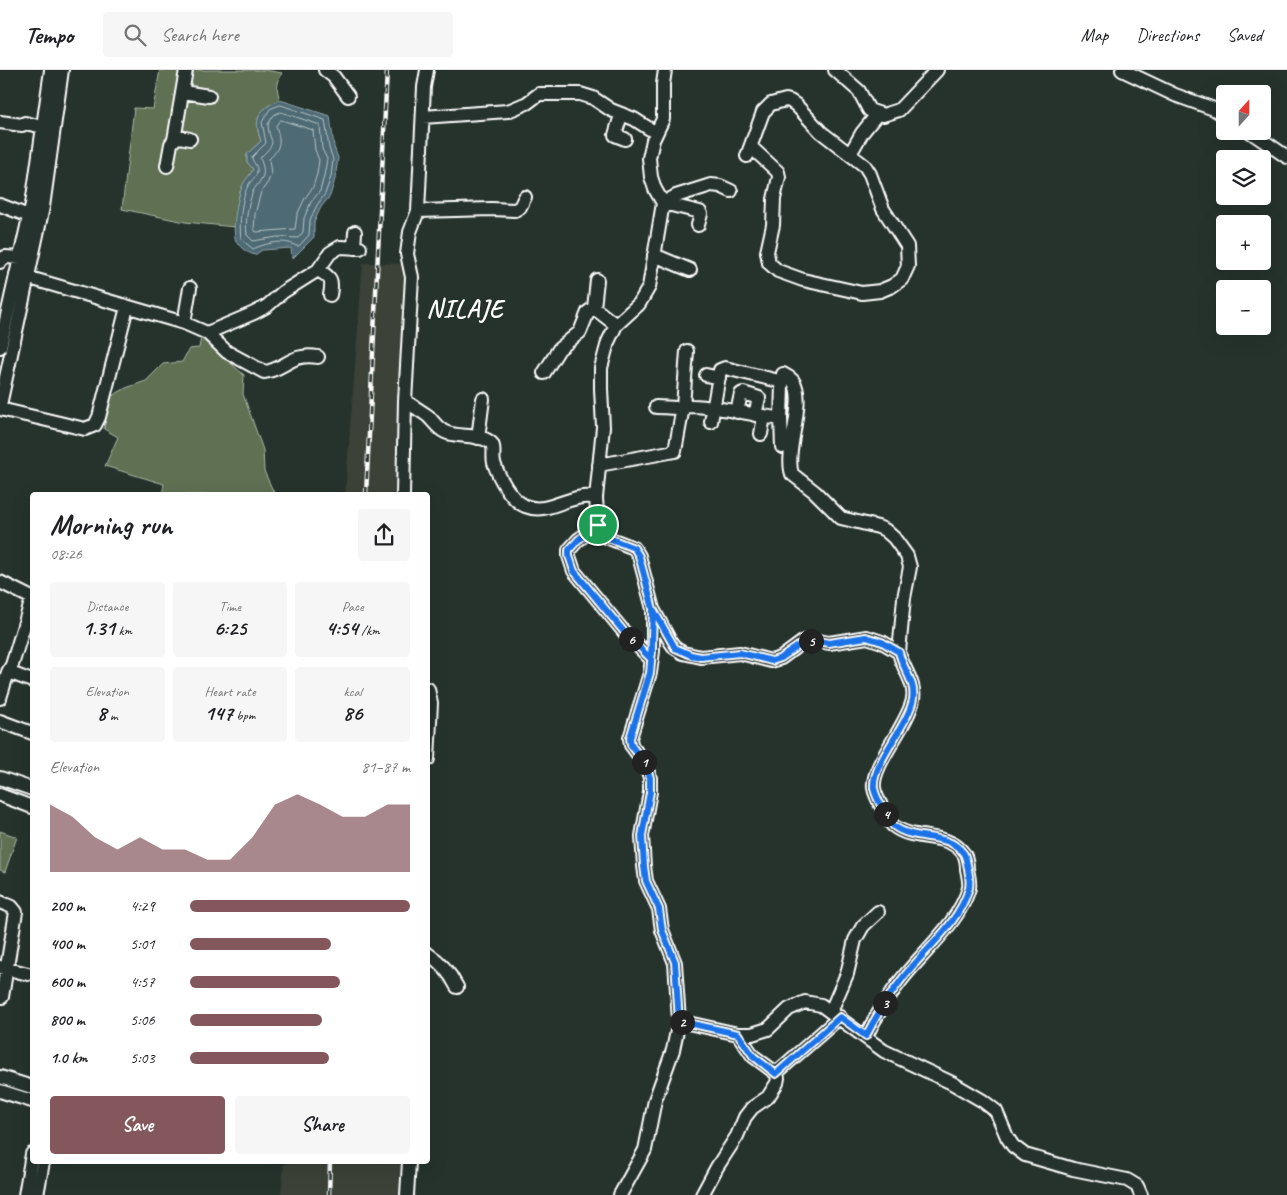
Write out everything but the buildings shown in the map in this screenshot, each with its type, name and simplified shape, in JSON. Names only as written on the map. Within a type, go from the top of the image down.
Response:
[{"type":"street","points":[[0,404],[22,276],[20,258],[29,216],[51,70]]},
{"type":"street","points":[[0,347],[43,206],[62,70]]},
{"type":"street","points":[[167,166],[171,144],[175,136],[186,70]]},
{"type":"street","points":[[325,70],[334,77],[348,96]]},
{"type":"street","points":[[403,492],[405,401],[412,277],[408,254],[410,232],[418,211],[424,87],[427,70]]},
{"type":"street","points":[[666,70],[663,84],[663,119],[656,133],[649,158],[651,177],[655,189],[663,202],[649,287],[644,298],[616,325],[608,342],[601,368],[600,389],[603,426],[596,498],[598,525],[606,537],[634,548],[639,556],[653,609],[675,648],[691,655],[701,657],[740,653],[772,661],[781,658],[804,642],[814,640],[829,643],[866,637],[882,642],[899,652]]},
{"type":"street","points":[[836,70],[859,91],[869,110],[883,115],[899,110],[938,70]]},
{"type":"street","points":[[1122,70],[1175,95],[1216,110]]},
{"type":"street","points":[[183,92],[208,96]]},
{"type":"street","points":[[423,117],[508,111],[527,103],[539,94],[580,94],[586,95],[621,115],[634,119],[656,133]]},
{"type":"street","points":[[786,100],[790,101],[821,132],[850,154],[865,166],[870,174],[883,209],[907,246],[908,266],[902,279],[880,291],[862,293],[803,280],[778,271],[769,263],[767,252],[773,225],[778,172],[749,152],[763,112],[771,104],[786,100]]},
{"type":"street","points":[[850,154],[862,132],[878,113]]},
{"type":"street","points":[[621,115],[615,135],[625,139]]},
{"type":"street","points":[[0,122],[22,125],[25,123],[43,127]]},
{"type":"street","points":[[175,136],[190,139]]},
{"type":"street","points":[[1262,140],[1287,157]]},
{"type":"street","points":[[663,202],[711,185],[720,186],[731,191]]},
{"type":"street","points":[[418,211],[515,210],[520,207],[524,197]]},
{"type":"street","points":[[663,202],[700,212],[698,225]]},
{"type":"street","points":[[0,205],[29,216]]},
{"type":"street","points":[[207,333],[267,306],[283,292],[318,270],[330,254],[340,247],[357,248],[355,232]]},
{"type":"street","points":[[654,255],[690,270]]},
{"type":"street","points":[[0,262],[5,257],[20,258]]},
{"type":"street","points":[[318,270],[331,280],[330,295]]},
{"type":"street","points":[[22,276],[184,324],[207,333],[227,352],[264,372],[269,372],[290,360],[307,356],[318,358]]},
{"type":"street","points":[[594,308],[597,280]]},
{"type":"street","points":[[184,324],[190,288]]},
{"type":"street","points":[[0,409],[85,429],[95,425],[99,417],[127,307]]},
{"type":"street","points":[[594,308],[616,325]]},
{"type":"street","points":[[544,373],[560,349],[580,332],[588,312],[594,308]]},
{"type":"street","points":[[599,465],[675,451],[687,351]]},
{"type":"street","points":[[711,422],[720,370],[725,368],[779,381],[782,384],[782,447]]},
{"type":"street","points":[[783,374],[792,379],[796,386],[797,401],[790,462],[792,474],[841,518],[885,530],[908,556],[910,567],[904,598],[899,652],[900,659],[912,684],[914,696],[910,711],[875,778],[876,795],[894,827],[904,832],[943,839],[956,846],[965,856],[969,886],[961,906],[939,937],[899,982],[876,1016],[866,1036]]},
{"type":"street","points":[[706,375],[719,378]]},
{"type":"street","points":[[737,412],[743,392],[759,398],[761,434]]},
{"type":"street","points":[[478,438],[483,399]]},
{"type":"street","points":[[405,401],[428,417],[442,431],[491,442],[494,461],[505,486],[518,502],[526,507],[546,508],[582,495],[596,498]]},
{"type":"street","points":[[656,407],[690,406],[781,419]]},
{"type":"street","points":[[674,426],[679,407]]},
{"type":"street","points":[[598,525],[578,540],[569,550],[574,571],[625,633],[651,659]]},
{"type":"street","points":[[0,582],[30,598]]},
{"type":"street","points":[[0,698],[30,606]]},
{"type":"street","points":[[620,1195],[645,1150],[655,1100],[673,1050],[679,1021],[675,962],[662,930],[659,909],[646,881],[644,866],[642,836],[650,792],[650,778],[646,765],[631,745],[630,738],[650,673],[653,609]]},
{"type":"street","points":[[8,672],[30,680]]},
{"type":"street","points":[[430,698],[430,722]]},
{"type":"street","points":[[0,721],[30,732]]},
{"type":"street","points":[[0,778],[30,788]]},
{"type":"street","points":[[0,795],[30,806]]},
{"type":"street","points":[[0,902],[12,906],[16,912],[4,968],[2,996]]},
{"type":"street","points":[[776,1074],[836,1014],[855,940],[863,926],[878,912]]},
{"type":"street","points":[[430,956],[444,967],[457,987]]},
{"type":"street","points":[[4,968],[28,974]]},
{"type":"street","points":[[679,1021],[738,1034],[752,1034],[768,1029],[789,1009],[806,1002],[821,1005],[836,1014],[884,1051],[952,1083],[984,1101],[996,1111],[1007,1137],[1013,1146],[1024,1155],[1073,1169],[1127,1180],[1137,1186],[1141,1195]]},
{"type":"street","points":[[702,1195],[737,1136],[745,1117],[752,1108],[768,1097],[778,1078],[776,1074],[753,1056],[738,1034]]},
{"type":"street","points":[[0,1078],[30,1086]]},
{"type":"street","points":[[0,1091],[30,1100]]},
{"type":"street","points":[[25,1195],[30,1164]]},
{"type":"street","points":[[37,1195],[43,1164]]},
{"type":"street","points":[[407,1195],[409,1164]]},
{"type":"shaded area","points":[[363,263],[408,264],[400,492],[345,492]]},
{"type":"shaded area","points":[[284,1164],[402,1164],[401,1195],[281,1195]]},
{"type":"green space","points":[[160,70],[265,70],[282,73],[278,86],[280,100],[262,111],[258,121],[261,141],[247,154],[247,162],[253,169],[240,193],[235,227],[185,222],[122,209],[134,108],[153,109]]},
{"type":"green space","points":[[201,337],[244,375],[243,394],[263,450],[264,471],[274,492],[163,492],[164,484],[105,466],[118,437],[104,429],[110,397],[126,388],[146,381],[163,364],[182,362],[189,349],[199,348]]},
{"type":"green space","points":[[0,831],[17,837],[5,872],[0,870]]},
{"type":"water","points":[[280,100],[330,116],[334,147],[338,158],[330,196],[321,207],[314,222],[314,237],[292,259],[291,248],[262,250],[255,255],[244,250],[236,241],[234,228],[240,194],[244,182],[253,169],[247,162],[247,154],[261,141],[258,127],[259,116],[267,107]]},
{"type":"railway","points":[[366,492],[387,70]]},
{"type":"railway","points":[[329,1195],[330,1164]]},
{"type":"district","name":"NILAJE","points":[[465,308]]},
{"type":"route","points":[[598,525],[578,540],[569,550],[574,571],[625,633],[651,659],[653,609],[670,641],[675,648],[683,653],[701,657],[740,653],[772,661],[781,658],[804,642],[814,640],[829,643],[866,637],[874,638],[899,652],[900,659],[912,684],[914,696],[910,711],[875,778],[876,795],[894,827],[904,832],[943,839],[956,846],[965,856],[969,886],[961,906],[939,937],[891,994],[876,1016],[866,1036],[840,1017],[776,1074],[753,1056],[738,1034],[679,1021],[675,962],[662,930],[659,909],[646,881],[644,866],[642,836],[650,792],[650,778],[646,765],[631,745],[630,738],[650,673],[652,651],[653,609],[639,556],[634,548],[606,537],[598,525]]}]
